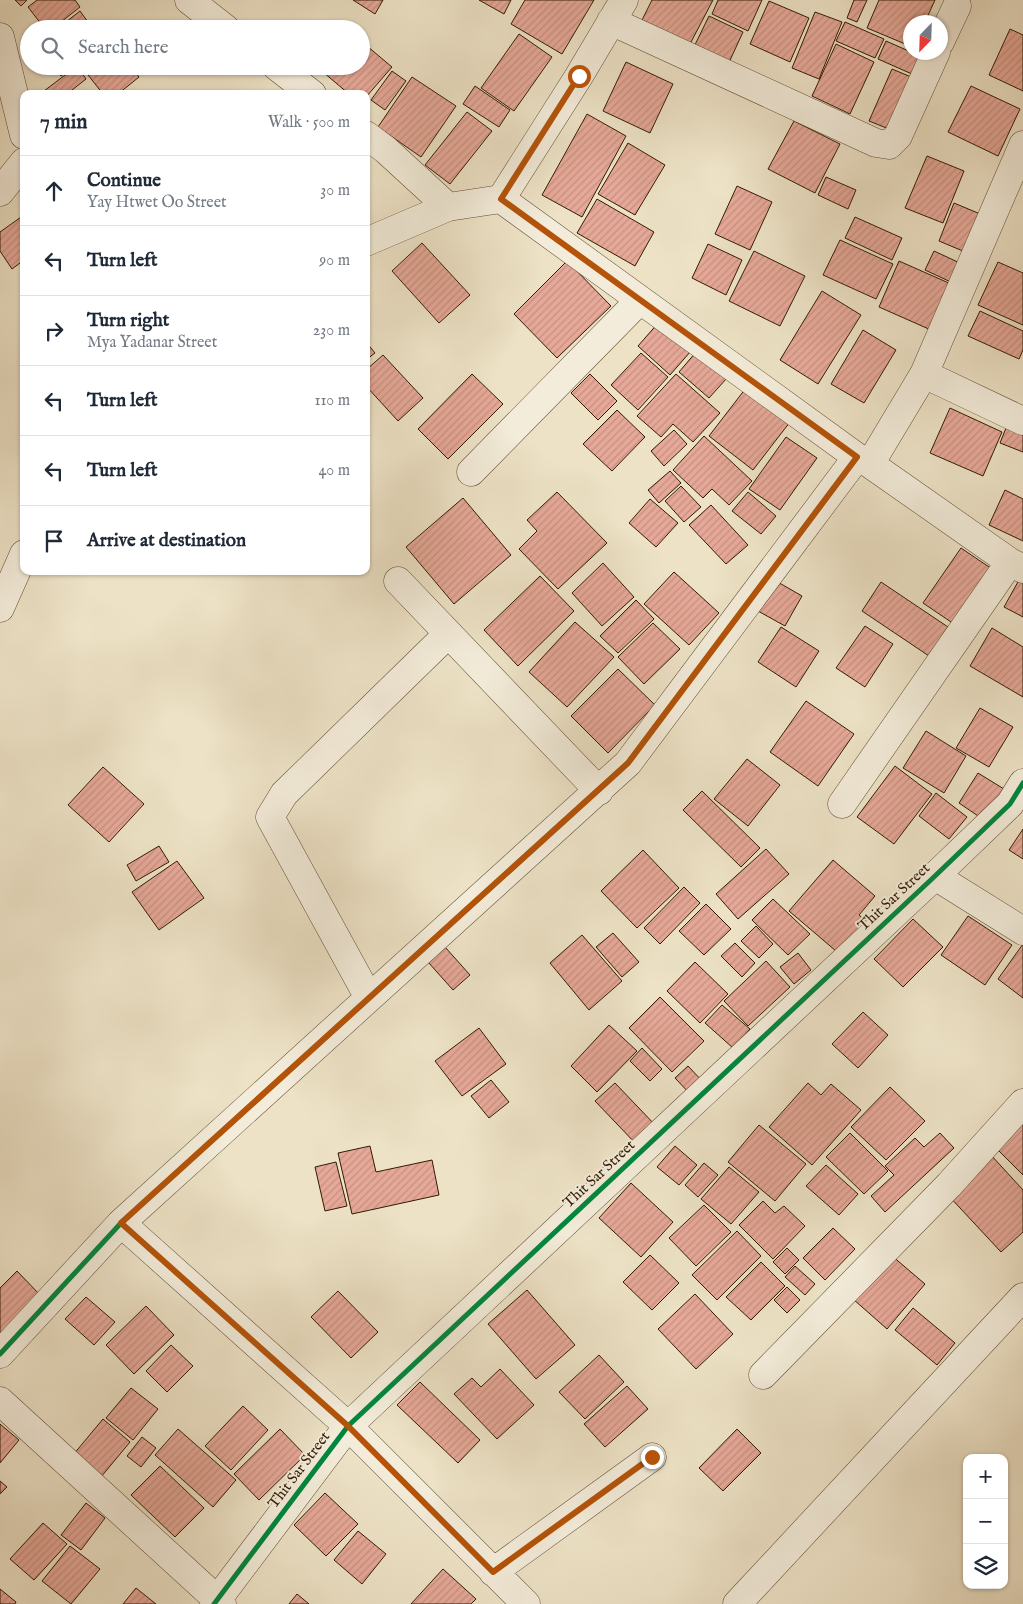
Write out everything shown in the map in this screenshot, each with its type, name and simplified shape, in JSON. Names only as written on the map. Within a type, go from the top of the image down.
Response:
[{"type":"street","points":[[189,0],[215,20]]},
{"type":"street","points":[[948,25],[957,6]]},
{"type":"street","points":[[501,199],[579,76],[618,10],[876,143],[889,145],[898,136],[932,60]]},
{"type":"street","points":[[0,37],[20,119]]},
{"type":"street","points":[[288,75],[307,90]]},
{"type":"street","points":[[370,138],[386,150],[448,208]]},
{"type":"street","points":[[0,1354],[121,1223],[628,763],[863,461],[924,374],[1020,162]]},
{"type":"street","points":[[0,192],[20,167]]},
{"type":"street","points":[[370,240],[448,208],[501,199],[863,461],[1016,565],[842,804]]},
{"type":"street","points":[[471,472],[640,300]]},
{"type":"street","points":[[924,374],[1023,421]]},
{"type":"street","points":[[0,608],[20,563]]},
{"type":"street","points":[[398,581],[599,791]]},
{"type":"street","points":[[369,998],[270,817],[284,794],[448,634]]},
{"type":"street","name":"Thit Sar Street","points":[[218,1603],[348,1426],[935,876],[1010,804],[1023,783]]},
{"type":"street","points":[[935,876],[1023,931]]},
{"type":"street","points":[[763,1375],[949,1185],[1023,1103]]},
{"type":"street","points":[[121,1223],[348,1426],[526,1604]]},
{"type":"street","points":[[737,1604],[1023,1297]]},
{"type":"street","points":[[0,1400],[218,1603]]},
{"type":"street","points":[[493,1572],[652,1457]]},
{"type":"building","points":[[15,0],[27,0],[21,6]]},
{"type":"building","points":[[37,0],[75,0],[80,7],[63,20],[38,20],[28,7]]},
{"type":"building","points":[[353,0],[383,0],[375,14]]},
{"type":"building","points":[[479,0],[511,0],[504,14]]},
{"type":"building","points":[[525,0],[594,0],[562,54],[511,24]]},
{"type":"building","points":[[652,0],[713,0],[690,44],[642,20]]},
{"type":"building","points":[[718,0],[762,0],[748,31],[712,14]]},
{"type":"building","points":[[854,0],[867,0],[857,22],[847,18]]},
{"type":"building","points":[[879,0],[935,0],[928,15],[903,15],[903,43],[867,28]]},
{"type":"building","points":[[769,1],[809,18],[790,62],[750,44]]},
{"type":"building","points":[[80,11],[86,20],[68,20]]},
{"type":"building","points":[[815,12],[842,22],[819,79],[792,68]]},
{"type":"building","points":[[709,16],[743,32],[726,69],[691,53]]},
{"type":"building","points":[[845,22],[884,39],[875,58],[836,41]]},
{"type":"building","points":[[1010,29],[1023,35],[1023,91],[989,75]]},
{"type":"building","points":[[519,34],[552,57],[514,111],[481,88]]},
{"type":"building","points":[[886,41],[903,49],[903,60],[929,60],[921,78],[878,59]]},
{"type":"building","points":[[836,44],[874,62],[850,114],[812,96]]},
{"type":"building","points":[[370,49],[392,67],[370,92],[370,90],[344,90],[327,75],[370,75]]},
{"type":"building","points":[[626,62],[673,84],[650,133],[603,111]]},
{"type":"building","points":[[892,69],[916,79],[894,131],[869,121]]},
{"type":"building","points":[[392,71],[406,81],[385,110],[371,100]]},
{"type":"building","points":[[65,75],[83,75],[86,79],[72,90],[45,90]]},
{"type":"building","points":[[88,75],[138,75],[139,77],[123,90],[100,90]]},
{"type":"building","points":[[412,77],[456,106],[421,157],[378,127]]},
{"type":"building","points":[[475,86],[510,110],[499,127],[463,104]]},
{"type":"building","points":[[971,86],[1020,109],[998,156],[948,132]]},
{"type":"building","points":[[467,112],[492,131],[450,184],[425,165]]},
{"type":"building","points":[[587,114],[626,136],[582,217],[542,195]]},
{"type":"building","points":[[794,121],[840,144],[815,193],[768,169]]},
{"type":"building","points":[[628,143],[665,165],[635,215],[598,194]]},
{"type":"building","points":[[927,156],[964,171],[943,223],[905,208]]},
{"type":"building","points":[[826,177],[856,190],[848,209],[818,195]]},
{"type":"building","points":[[737,186],[772,202],[750,250],[715,234]]},
{"type":"building","points":[[597,199],[654,232],[635,266],[577,233]]},
{"type":"building","points":[[954,203],[985,216],[970,254],[939,241]]},
{"type":"building","points":[[855,217],[902,238],[892,260],[845,238]]},
{"type":"building","points":[[20,218],[20,263],[12,269],[0,251],[0,232]]},
{"type":"building","points":[[840,240],[893,264],[876,299],[823,275]]},
{"type":"building","points":[[422,243],[470,295],[439,323],[392,271]]},
{"type":"building","points":[[708,244],[742,260],[726,295],[692,278]]},
{"type":"building","points":[[754,251],[805,276],[780,326],[729,301]]},
{"type":"building","points":[[934,251],[962,264],[953,283],[925,270]]},
{"type":"building","points":[[567,261],[611,306],[557,358],[514,314]]},
{"type":"building","points":[[899,261],[951,284],[931,330],[879,307]]},
{"type":"building","points":[[998,262],[1023,273],[1023,325],[978,305]]},
{"type":"building","points":[[822,291],[861,315],[818,384],[780,360]]},
{"type":"building","points":[[980,311],[1023,331],[1023,350],[1019,359],[968,336]]},
{"type":"building","points":[[659,322],[691,351],[670,375],[638,346]]},
{"type":"building","points":[[863,330],[896,350],[864,403],[831,384]]},
{"type":"building","points":[[370,347],[375,353],[370,357]]},
{"type":"building","points":[[696,352],[727,378],[709,398],[679,372]]},
{"type":"building","points":[[641,353],[668,377],[638,410],[611,385]]},
{"type":"building","points":[[383,355],[423,398],[398,421],[370,390],[370,366]]},
{"type":"building","points":[[472,374],[503,404],[448,459],[418,429]]},
{"type":"building","points":[[590,374],[617,401],[598,420],[571,393]]},
{"type":"building","points":[[676,374],[720,413],[693,442],[673,424],[661,437],[637,416]]},
{"type":"building","points":[[746,388],[790,422],[753,470],[709,436]]},
{"type":"building","points":[[950,408],[1002,432],[983,476],[930,453]]},
{"type":"building","points":[[617,410],[645,437],[612,471],[583,444]]},
{"type":"building","points":[[1006,428],[1023,435],[1023,452],[1000,443]]},
{"type":"building","points":[[674,430],[687,444],[664,466],[651,451]]},
{"type":"building","points":[[704,436],[752,481],[729,505],[712,489],[703,498],[673,470]]},
{"type":"building","points":[[786,437],[817,458],[780,510],[749,489]]},
{"type":"building","points":[[670,471],[681,483],[659,503],[648,490]]},
{"type":"building","points":[[681,486],[701,507],[684,522],[665,501]]},
{"type":"building","points":[[1005,490],[1023,499],[1023,541],[989,525]]},
{"type":"building","points":[[557,492],[607,543],[558,589],[519,549],[537,531],[527,520]]},
{"type":"building","points":[[748,492],[776,516],[761,534],[732,511]]},
{"type":"building","points":[[463,498],[511,555],[454,604],[406,547]]},
{"type":"building","points":[[650,499],[678,523],[656,547],[629,523]]},
{"type":"building","points":[[711,505],[748,545],[726,564],[689,525]]},
{"type":"building","points":[[961,548],[992,569],[954,624],[923,603]]},
{"type":"building","points":[[603,563],[634,597],[602,626],[572,593]]},
{"type":"building","points":[[674,572],[719,613],[689,645],[644,604]]},
{"type":"building","points":[[540,576],[574,611],[518,666],[484,630]]},
{"type":"building","points":[[1019,580],[1023,582],[1023,617],[1004,607]]},
{"type":"building","points":[[776,581],[802,596],[785,626],[758,611]]},
{"type":"building","points":[[881,582],[948,627],[929,656],[862,611]]},
{"type":"building","points":[[636,600],[654,619],[618,653],[600,636]]},
{"type":"building","points":[[575,622],[614,657],[567,707],[529,672]]},
{"type":"building","points":[[653,623],[680,649],[644,684],[618,657]]},
{"type":"building","points":[[865,626],[893,644],[865,687],[836,668]]},
{"type":"building","points":[[781,627],[819,651],[796,687],[758,662]]},
{"type":"building","points":[[992,628],[1023,647],[1023,697],[970,666]]},
{"type":"building","points":[[618,669],[655,705],[608,753],[571,716]]},
{"type":"building","points":[[806,701],[854,734],[818,786],[770,752]]},
{"type":"building","points":[[980,708],[1013,727],[989,767],[956,748]]},
{"type":"building","points":[[926,731],[966,756],[944,793],[903,768]]},
{"type":"building","points":[[747,759],[780,785],[748,826],[714,799]]},
{"type":"building","points":[[895,766],[932,794],[894,844],[857,817]]},
{"type":"building","points":[[103,767],[144,804],[109,842],[68,805]]},
{"type":"building","points":[[978,773],[1004,789],[984,820],[959,803]]},
{"type":"building","points":[[702,791],[760,848],[741,867],[683,810]]},
{"type":"building","points":[[936,793],[967,817],[949,839],[919,816]]},
{"type":"building","points":[[1023,829],[1023,859],[1009,850]]},
{"type":"building","points":[[159,846],[169,862],[136,881],[127,865]]},
{"type":"building","points":[[766,849],[789,874],[738,919],[716,894]]},
{"type":"building","points":[[643,850],[679,888],[637,928],[601,891]]},
{"type":"building","points":[[833,860],[875,896],[859,915],[870,925],[843,957],[789,911]]},
{"type":"building","points":[[177,861],[204,898],[159,930],[132,892]]},
{"type":"building","points":[[684,887],[700,903],[660,944],[644,928]]},
{"type":"building","points":[[773,899],[810,934],[788,955],[752,920]]},
{"type":"building","points":[[706,904],[731,929],[704,955],[679,931]]},
{"type":"building","points":[[968,916],[1012,945],[985,985],[941,955]]},
{"type":"building","points":[[913,919],[943,947],[903,987],[874,959]]},
{"type":"building","points":[[756,926],[773,944],[759,958],[741,941]]},
{"type":"building","points":[[613,933],[639,962],[622,977],[596,947]]},
{"type":"building","points":[[582,935],[622,981],[589,1010],[550,963]]},
{"type":"building","points":[[735,943],[755,963],[742,977],[721,956]]},
{"type":"building","points":[[1023,944],[1023,998],[998,979]]},
{"type":"building","points":[[445,947],[470,975],[453,990],[428,962]]},
{"type":"building","points":[[798,953],[811,970],[794,984],[780,967]]},
{"type":"building","points":[[766,961],[790,987],[748,1026],[724,1001]]},
{"type":"building","points":[[695,962],[728,994],[700,1023],[667,991]]},
{"type":"building","points":[[660,997],[704,1041],[672,1072],[629,1028]]},
{"type":"building","points":[[722,1005],[750,1029],[733,1048],[705,1023]]},
{"type":"building","points":[[863,1012],[888,1035],[858,1068],[832,1044]]},
{"type":"building","points":[[609,1025],[637,1051],[597,1092],[571,1066]]},
{"type":"building","points":[[479,1028],[506,1064],[462,1096],[435,1061]]},
{"type":"building","points":[[642,1048],[662,1069],[650,1081],[630,1061]]},
{"type":"building","points":[[688,1066],[705,1084],[692,1096],[675,1078]]},
{"type":"building","points":[[491,1080],[509,1102],[489,1118],[471,1096]]},
{"type":"building","points":[[615,1083],[658,1128],[638,1146],[595,1101]]},
{"type":"building","points":[[808,1083],[821,1095],[831,1084],[861,1110],[812,1165],[769,1127]]},
{"type":"building","points":[[890,1087],[925,1121],[886,1160],[851,1127]]},
{"type":"building","points":[[1023,1123],[1023,1175],[997,1149]]},
{"type":"building","points":[[759,1125],[806,1164],[775,1201],[728,1162]]},
{"type":"building","points":[[850,1133],[888,1171],[864,1194],[826,1157]]},
{"type":"building","points":[[940,1133],[954,1148],[885,1212],[871,1196],[894,1175],[885,1166],[915,1138],[924,1147]]},
{"type":"building","points":[[370,1146],[376,1172],[432,1160],[439,1195],[352,1214],[338,1153]]},
{"type":"building","points":[[675,1146],[697,1165],[679,1185],[657,1167]]},
{"type":"building","points":[[990,1154],[1023,1190],[1023,1232],[1001,1252],[947,1194]]},
{"type":"building","points":[[336,1162],[347,1206],[325,1211],[315,1167]]},
{"type":"building","points":[[704,1163],[718,1175],[698,1197],[685,1185]]},
{"type":"building","points":[[826,1165],[858,1194],[839,1215],[806,1186]]},
{"type":"building","points":[[729,1167],[759,1192],[731,1224],[701,1199]]},
{"type":"building","points":[[631,1183],[673,1222],[641,1257],[599,1218]]},
{"type":"building","points":[[763,1201],[775,1213],[784,1206],[805,1226],[773,1259],[739,1225]]},
{"type":"building","points":[[704,1205],[731,1232],[696,1266],[669,1238]]},
{"type":"building","points":[[833,1228],[855,1249],[825,1280],[803,1258]]},
{"type":"building","points":[[737,1231],[761,1256],[717,1300],[692,1275]]},
{"type":"building","points":[[787,1248],[799,1260],[785,1274],[773,1262]]},
{"type":"building","points":[[650,1255],[679,1283],[652,1310],[623,1282]]},
{"type":"building","points":[[891,1255],[925,1284],[887,1329],[853,1299]]},
{"type":"building","points":[[761,1262],[785,1286],[751,1320],[726,1297]]},
{"type":"building","points":[[795,1266],[815,1284],[805,1295],[785,1277]]},
{"type":"building","points":[[17,1271],[42,1297],[0,1337],[0,1288]]},
{"type":"building","points":[[787,1287],[800,1300],[787,1313],[774,1300]]},
{"type":"building","points":[[527,1290],[575,1345],[536,1379],[488,1324]]},
{"type":"building","points":[[338,1291],[378,1332],[351,1358],[311,1317]]},
{"type":"building","points":[[695,1294],[733,1334],[696,1369],[658,1329]]},
{"type":"building","points":[[86,1297],[115,1322],[94,1345],[65,1319]]},
{"type":"building","points":[[146,1306],[174,1335],[134,1374],[106,1345]]},
{"type":"building","points":[[913,1308],[955,1343],[937,1365],[895,1330]]},
{"type":"building","points":[[171,1345],[193,1366],[167,1392],[146,1371]]},
{"type":"building","points":[[599,1355],[624,1382],[585,1419],[559,1392]]},
{"type":"building","points":[[500,1369],[534,1405],[497,1439],[454,1394],[472,1378],[481,1387]]},
{"type":"building","points":[[420,1382],[480,1440],[458,1463],[397,1405]]},
{"type":"building","points":[[627,1386],[648,1409],[605,1447],[584,1424]]},
{"type":"building","points":[[131,1388],[158,1409],[133,1440],[106,1418]]},
{"type":"building","points":[[243,1406],[268,1430],[231,1470],[205,1446]]},
{"type":"building","points":[[103,1419],[130,1442],[101,1477],[73,1455]]},
{"type":"building","points":[[0,1424],[19,1440],[0,1463]]},
{"type":"building","points":[[178,1429],[236,1480],[213,1507],[155,1455]]},
{"type":"building","points":[[280,1429],[305,1455],[259,1500],[234,1474]]},
{"type":"building","points":[[737,1429],[761,1453],[723,1491],[699,1468]]},
{"type":"building","points":[[142,1437],[156,1448],[141,1467],[127,1456]]},
{"type":"building","points":[[160,1466],[204,1508],[175,1537],[131,1495]]},
{"type":"building","points":[[0,1481],[7,1487],[0,1494]]},
{"type":"building","points":[[325,1493],[358,1524],[326,1556],[294,1525]]},
{"type":"building","points":[[86,1503],[105,1518],[81,1550],[61,1535]]},
{"type":"building","points":[[43,1523],[67,1544],[34,1580],[10,1559]]},
{"type":"building","points":[[358,1531],[386,1554],[362,1584],[334,1560]]},
{"type":"building","points":[[70,1546],[100,1569],[71,1604],[42,1581]]},
{"type":"building","points":[[443,1569],[476,1599],[471,1604],[411,1604]]},
{"type":"building","points":[[136,1588],[156,1604],[123,1604]]},
{"type":"building","points":[[0,1589],[16,1602],[15,1604],[0,1604]]},
{"type":"building","points":[[297,1594],[309,1604],[289,1604]]},
{"type":"cycle path","points":[[0,1354],[121,1223],[628,763],[857,457]]},
{"type":"cycle path","points":[[214,1604],[348,1426],[935,876],[1010,804],[1023,783]]},
{"type":"route","points":[[579,76],[501,199],[857,457],[628,763],[121,1223],[348,1426],[493,1572],[652,1457]]}]
